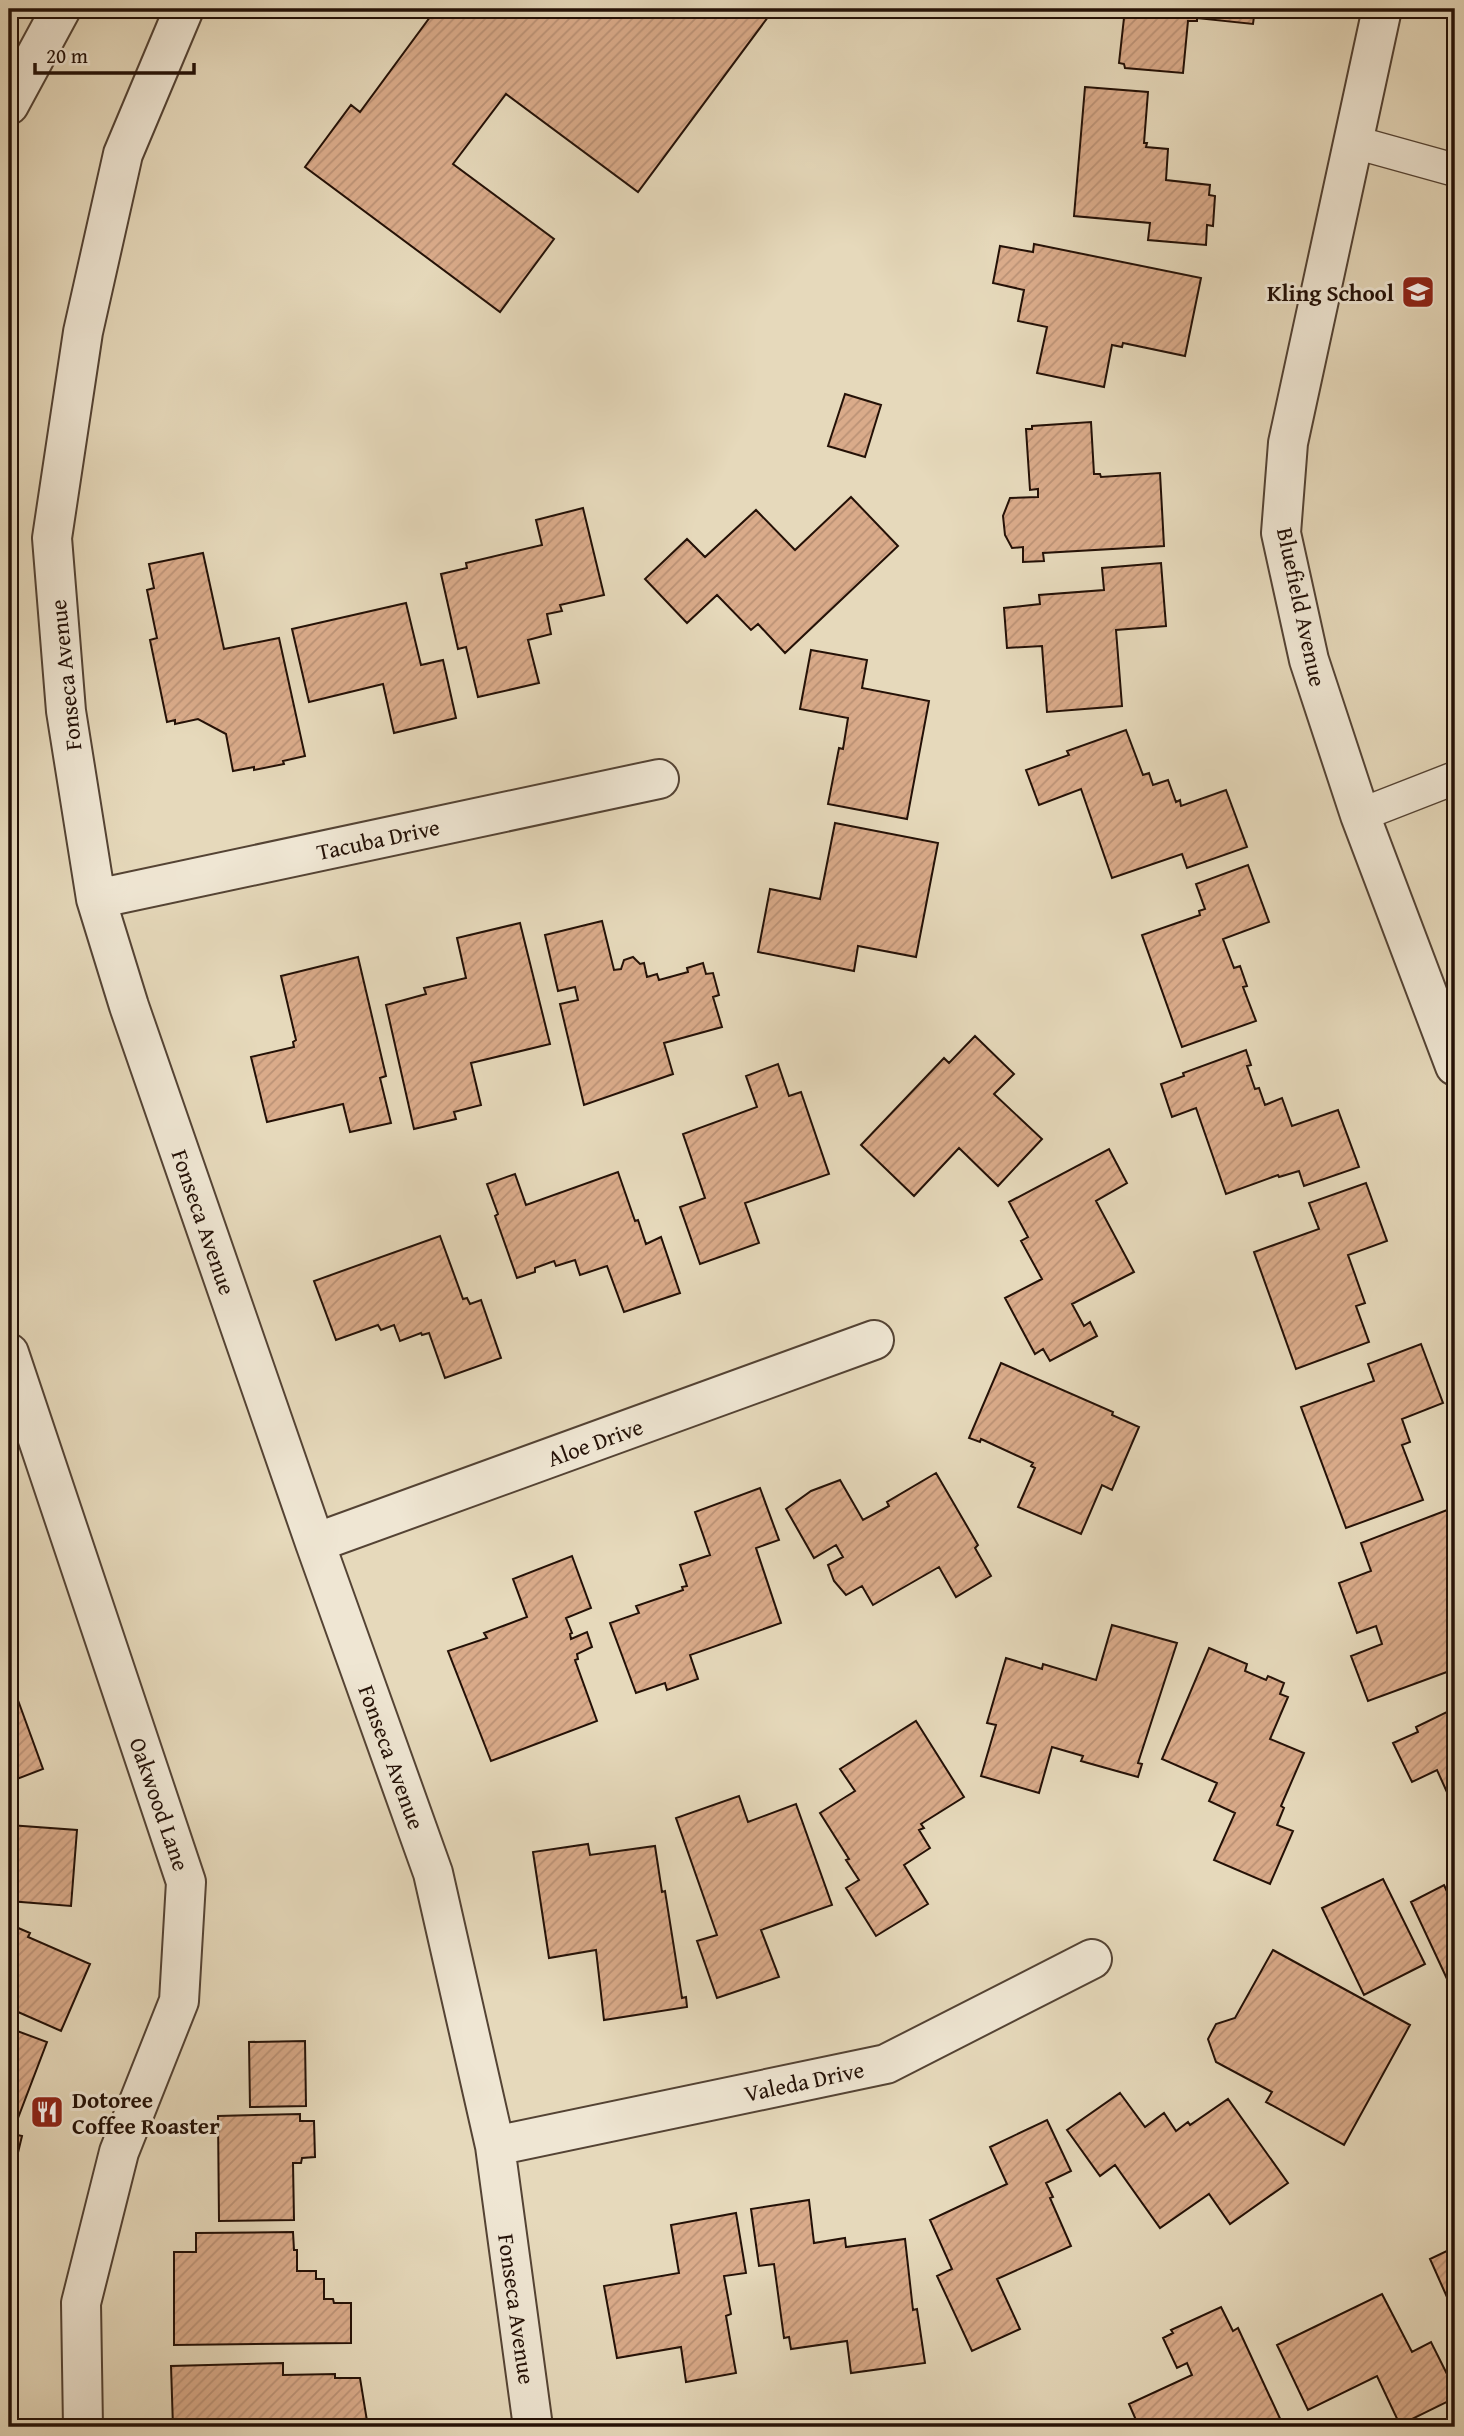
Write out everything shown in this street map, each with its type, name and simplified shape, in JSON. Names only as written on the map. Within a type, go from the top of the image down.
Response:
[{"type":"street","points":[[9,105],[61,9]]},
{"type":"street","name":"Fonseca Avenue","points":[[184,9],[123,154],[83,332],[52,538],[66,711],[96,899],[130,1006],[433,1873],[495,2146],[533,2427]]},
{"type":"street","name":"Bluefield Avenue","points":[[1382,9],[1288,443],[1282,533],[1309,660],[1360,816],[1455,1066]]},
{"type":"street","name":"Tacuba Drive","points":[[96,899],[659,779]]},
{"type":"street","name":"Aloe Drive","points":[[316,1543],[874,1340]]},
{"type":"street","name":"Oakwood Lane","points":[[9,1353],[186,1882],[179,2000],[119,2152],[81,2303],[83,2427]]},
{"type":"street","name":"Valeda Drive","points":[[495,2146],[886,2064],[1092,1959]]},
{"type":"lane","points":[[1354,142],[1455,170]]},
{"type":"lane","points":[[1360,816],[1455,778]]},
{"type":"building","points":[[436,9],[774,9],[638,192],[506,94],[453,164],[554,239],[500,312],[305,167],[351,105],[360,112]]},
{"type":"building","points":[[1125,9],[1255,9],[1253,24],[1197,18],[1197,21],[1188,21],[1183,73],[1125,68],[1124,64],[1119,63]]},
{"type":"building","points":[[1085,87],[1148,92],[1144,143],[1147,143],[1146,147],[1168,149],[1166,180],[1210,185],[1209,195],[1215,196],[1213,226],[1207,225],[1206,245],[1148,240],[1150,223],[1074,216]]},
{"type":"building","points":[[1034,244],[1201,278],[1185,356],[1123,343],[1122,347],[1112,345],[1104,387],[1037,373],[1047,327],[1018,321],[1024,290],[993,283],[1000,246],[1033,252]]},
{"type":"building","points":[[845,394],[881,405],[865,457],[828,446]]},
{"type":"building","points":[[1091,422],[1094,474],[1100,474],[1101,477],[1160,473],[1164,546],[1043,553],[1044,561],[1023,562],[1023,547],[1012,548],[1005,535],[1003,516],[1010,498],[1038,497],[1038,489],[1030,490],[1026,429],[1032,429],[1032,426]]},
{"type":"building","points":[[851,497],[898,546],[785,653],[758,624],[751,630],[717,595],[687,623],[645,579],[687,539],[705,557],[756,510],[795,550]]},
{"type":"building","points":[[583,508],[604,595],[560,605],[562,611],[547,614],[551,634],[528,640],[539,683],[478,697],[466,647],[458,649],[441,574],[467,568],[466,563],[542,545],[536,520]]},
{"type":"building","points":[[203,553],[224,649],[279,638],[305,756],[283,761],[284,764],[233,771],[226,734],[198,719],[175,724],[175,720],[167,722],[150,640],[157,638],[147,590],[154,588],[149,564]]},
{"type":"building","points":[[1161,563],[1166,626],[1116,630],[1122,706],[1047,712],[1042,646],[1007,648],[1004,608],[1040,604],[1039,595],[1104,590],[1102,568]]},
{"type":"building","points":[[406,603],[421,665],[443,660],[456,718],[394,733],[383,684],[309,702],[292,629]]},
{"type":"building","points":[[811,650],[867,660],[862,688],[929,701],[907,819],[828,804],[839,748],[843,749],[848,718],[800,709]]},
{"type":"building","points":[[1126,730],[1143,775],[1149,773],[1153,785],[1168,780],[1176,802],[1180,800],[1181,806],[1226,790],[1247,847],[1187,868],[1182,854],[1112,878],[1081,789],[1039,805],[1026,770],[1069,755],[1067,751]]},
{"type":"building","points":[[835,823],[938,843],[916,957],[858,946],[854,971],[758,952],[770,889],[820,899]]},
{"type":"building","points":[[1248,865],[1269,922],[1223,939],[1234,968],[1240,966],[1247,986],[1243,987],[1256,1021],[1182,1047],[1142,935],[1200,915],[1199,911],[1205,909],[1196,884]]},
{"type":"building","points":[[602,921],[614,970],[621,969],[624,960],[633,957],[640,964],[644,963],[647,977],[657,974],[659,980],[688,972],[687,968],[703,963],[706,974],[713,973],[719,995],[713,997],[722,1027],[664,1043],[673,1074],[584,1105],[560,1004],[578,1000],[575,987],[558,991],[545,935]]},
{"type":"building","points":[[520,923],[550,1044],[471,1063],[481,1105],[454,1112],[456,1119],[414,1129],[386,1005],[426,994],[424,988],[466,978],[457,938]]},
{"type":"building","points":[[358,957],[386,1076],[380,1078],[391,1123],[350,1132],[343,1104],[267,1122],[251,1057],[294,1047],[293,1042],[296,1040],[281,976]]},
{"type":"building","points":[[975,1036],[1014,1074],[994,1094],[1042,1139],[998,1186],[959,1148],[914,1196],[861,1145],[944,1058],[949,1063]]},
{"type":"building","points":[[1246,1050],[1251,1065],[1247,1066],[1255,1089],[1259,1088],[1265,1105],[1282,1098],[1292,1126],[1338,1110],[1359,1167],[1304,1186],[1299,1171],[1279,1177],[1278,1175],[1226,1194],[1196,1108],[1172,1117],[1161,1084]]},
{"type":"building","points":[[778,1064],[789,1096],[801,1092],[829,1174],[745,1203],[759,1243],[700,1264],[680,1207],[705,1198],[683,1134],[757,1107],[746,1076]]},
{"type":"building","points":[[1109,1149],[1127,1183],[1096,1201],[1134,1272],[1072,1304],[1084,1326],[1090,1322],[1097,1336],[1050,1361],[1043,1349],[1035,1354],[1005,1298],[1042,1279],[1021,1241],[1028,1237],[1009,1202]]},
{"type":"building","points":[[618,1172],[646,1244],[661,1237],[680,1293],[624,1312],[607,1266],[580,1275],[575,1260],[556,1266],[554,1261],[517,1278],[495,1216],[498,1214],[487,1184],[515,1174],[526,1205]]},
{"type":"building","points":[[1366,1183],[1387,1241],[1348,1255],[1365,1303],[1356,1306],[1369,1342],[1296,1369],[1254,1252],[1319,1229],[1309,1203]]},
{"type":"building","points":[[440,1236],[463,1299],[467,1298],[470,1304],[481,1300],[501,1358],[445,1378],[429,1333],[421,1333],[400,1341],[394,1325],[381,1330],[378,1325],[336,1340],[314,1281]]},
{"type":"building","points":[[1421,1344],[1443,1403],[1402,1419],[1410,1442],[1402,1445],[1423,1500],[1346,1528],[1301,1407],[1374,1381],[1368,1364]]},
{"type":"building","points":[[1001,1363],[1113,1412],[1112,1415],[1139,1427],[1112,1490],[1102,1485],[1081,1534],[1018,1507],[1035,1468],[1031,1466],[1033,1463],[981,1439],[980,1442],[969,1438]]},
{"type":"building","points":[[936,1473],[978,1545],[975,1548],[991,1576],[956,1597],[939,1567],[873,1605],[862,1586],[846,1595],[834,1581],[828,1565],[843,1557],[836,1545],[814,1558],[786,1509],[811,1491],[840,1480],[863,1520],[889,1506],[887,1502]]},
{"type":"building","points":[[760,1488],[779,1540],[756,1548],[781,1623],[690,1655],[698,1679],[667,1690],[665,1683],[636,1693],[610,1623],[639,1613],[636,1606],[683,1590],[682,1587],[687,1586],[680,1565],[710,1555],[695,1512]]},
{"type":"building","points":[[1455,1507],[1455,1669],[1368,1701],[1351,1656],[1382,1644],[1376,1626],[1357,1633],[1339,1583],[1371,1571],[1361,1543]]},
{"type":"building","points":[[572,1556],[591,1608],[566,1618],[572,1633],[571,1639],[587,1632],[592,1647],[577,1654],[578,1659],[575,1660],[597,1721],[491,1761],[448,1651],[487,1638],[484,1633],[527,1617],[513,1579]]},
{"type":"building","points":[[1112,1625],[1177,1643],[1138,1763],[1142,1764],[1138,1777],[1081,1761],[1083,1756],[1052,1747],[1039,1793],[981,1776],[996,1725],[987,1723],[1006,1658],[1042,1669],[1043,1664],[1096,1680]]},
{"type":"building","points":[[1209,1648],[1247,1664],[1245,1671],[1266,1680],[1268,1676],[1284,1683],[1280,1694],[1288,1697],[1270,1739],[1304,1753],[1281,1806],[1284,1808],[1277,1825],[1293,1831],[1270,1884],[1214,1860],[1235,1813],[1209,1801],[1217,1783],[1162,1759]]},
{"type":"building","points":[[15,1692],[43,1769],[9,1782],[9,1695]]},
{"type":"building","points":[[1455,1708],[1455,1810],[1437,1770],[1412,1782],[1393,1743],[1418,1732],[1416,1727]]},
{"type":"building","points":[[916,1721],[964,1797],[921,1824],[924,1828],[919,1830],[930,1848],[904,1865],[928,1904],[876,1936],[846,1888],[859,1880],[820,1813],[855,1791],[840,1769]]},
{"type":"building","points":[[739,1796],[748,1822],[796,1804],[832,1905],[761,1930],[779,1977],[717,1998],[697,1941],[717,1935],[676,1818]]},
{"type":"building","points":[[9,1825],[77,1830],[71,1906],[9,1901]]},
{"type":"building","points":[[588,1844],[590,1855],[655,1846],[682,1998],[686,1997],[687,2007],[604,2020],[596,1950],[549,1958],[533,1852]]},
{"type":"building","points":[[1383,1879],[1425,1964],[1364,1995],[1322,1908]]},
{"type":"building","points":[[1444,1885],[1455,1909],[1455,1996],[1411,1902]]},
{"type":"building","points":[[9,1924],[30,1933],[28,1937],[90,1964],[61,2031],[9,2008]]},
{"type":"building","points":[[1273,1950],[1410,2025],[1344,2145],[1266,2102],[1272,2092],[1216,2062],[1208,2039],[1216,2024],[1235,2018]]},
{"type":"building","points":[[9,2028],[47,2042],[18,2118],[9,2115]]},
{"type":"building","points":[[305,2041],[306,2106],[250,2107],[249,2042]]},
{"type":"building","points":[[1120,2093],[1145,2127],[1164,2113],[1176,2131],[1188,2122],[1190,2125],[1228,2099],[1288,2183],[1230,2224],[1209,2194],[1160,2228],[1115,2165],[1100,2176],[1067,2130]]},
{"type":"building","points":[[300,2114],[300,2121],[314,2121],[315,2157],[302,2158],[301,2163],[293,2163],[294,2220],[219,2221],[218,2116]]},
{"type":"building","points":[[1047,2120],[1071,2171],[1046,2183],[1071,2246],[997,2279],[1020,2329],[972,2351],[937,2276],[952,2269],[930,2220],[1007,2184],[990,2147]]},
{"type":"building","points":[[9,2125],[15,2126],[13,2134],[22,2136],[9,2190]]},
{"type":"building","points":[[809,2200],[814,2243],[845,2238],[846,2247],[905,2239],[913,2310],[917,2309],[925,2363],[851,2373],[847,2341],[791,2349],[789,2337],[784,2338],[774,2264],[759,2266],[751,2209]]},
{"type":"building","points":[[736,2213],[746,2273],[724,2276],[731,2314],[726,2316],[736,2373],[686,2382],[681,2347],[617,2358],[604,2286],[679,2273],[671,2225]]},
{"type":"building","points":[[293,2232],[294,2250],[297,2250],[297,2271],[316,2271],[316,2279],[324,2279],[324,2299],[333,2299],[334,2303],[351,2303],[351,2343],[174,2345],[174,2252],[196,2252],[196,2233]]},
{"type":"building","points":[[1455,2247],[1455,2315],[1430,2259]]},
{"type":"building","points":[[1382,2294],[1412,2352],[1431,2342],[1455,2390],[1455,2398],[1400,2425],[1377,2376],[1308,2410],[1277,2345]]},
{"type":"building","points":[[1221,2307],[1233,2331],[1238,2328],[1283,2425],[1139,2427],[1129,2404],[1192,2375],[1187,2363],[1177,2368],[1163,2338],[1173,2333],[1171,2330]]},
{"type":"building","points":[[283,2363],[283,2375],[335,2374],[335,2378],[360,2378],[368,2427],[173,2427],[171,2366]]},
{"type":"place","name":"Kling School","points":[[1418,292]]},
{"type":"place","name":"Dotoree Coffee Roaster","points":[[47,2112]]}]
